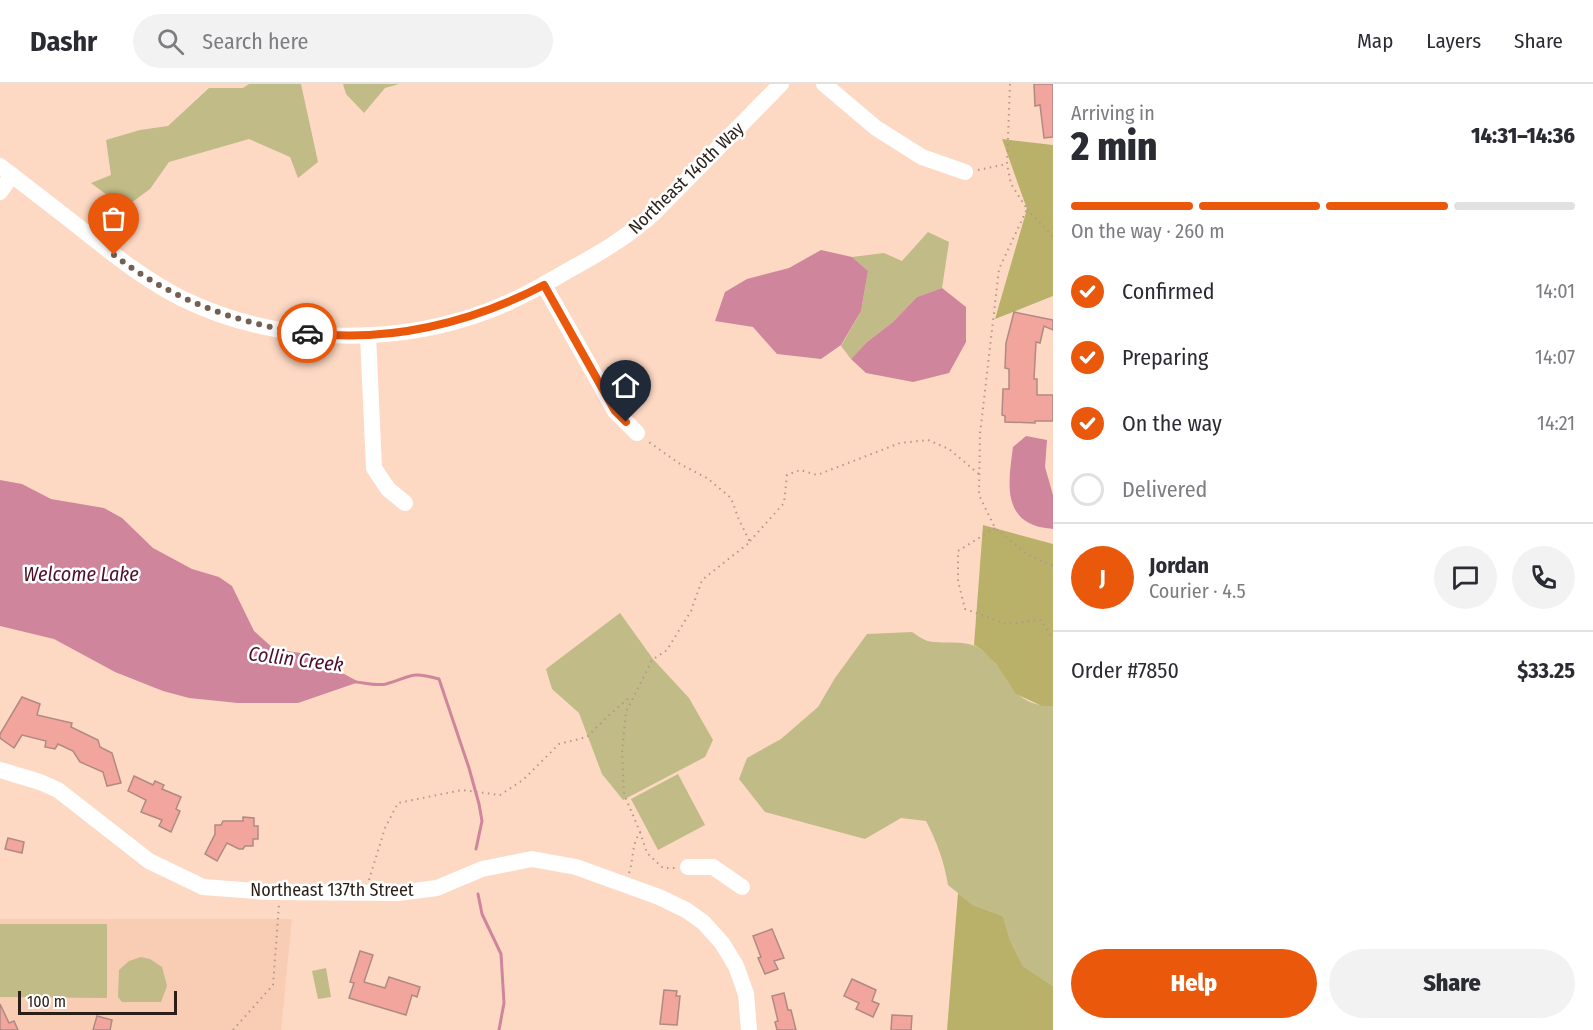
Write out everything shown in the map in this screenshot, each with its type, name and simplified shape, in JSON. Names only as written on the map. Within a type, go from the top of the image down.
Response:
[{"type":"street","name":"Northeast 140th Way","points":[[6,170],[128,265],[183,298],[235,318],[276,329],[317,334],[368,335],[403,332],[455,321],[513,301],[617,243],[634,231],[781,84]]},
{"type":"street","points":[[824,84],[876,128],[922,157],[965,172]]},
{"type":"street","points":[[0,192],[6,170]]},
{"type":"street","points":[[544,285],[615,411],[637,433]]},
{"type":"street","points":[[368,335],[374,468],[388,489],[405,503]]},
{"type":"street","name":"Northeast 137th Street","points":[[0,770],[58,790],[149,861],[203,887],[280,892],[398,893],[437,888],[482,869],[532,859],[576,867],[659,897],[686,910],[703,922],[722,943],[736,966],[746,994],[749,1030]]},
{"type":"street","points":[[688,867],[713,867],[742,887]]},
{"type":"path","points":[[1010,84],[1007,164],[1011,184],[1028,209],[1053,237]]},
{"type":"path","points":[[965,172],[1007,164]]},
{"type":"path","points":[[1028,209],[999,269],[980,434],[979,495],[995,528],[1028,555],[1053,566]]},
{"type":"path","points":[[637,433],[680,464],[707,478],[731,498],[750,542]]},
{"type":"path","points":[[688,867],[663,868],[647,853],[624,794],[622,763],[626,712],[652,660],[668,650],[691,611],[702,580],[750,542],[784,503],[787,475],[800,470],[817,475],[900,443],[928,440],[950,449],[980,475]]},
{"type":"path","points":[[995,528],[958,551],[958,581],[965,609],[1006,624],[1041,620],[1053,639]]},
{"type":"path","points":[[366,892],[385,828],[398,803],[462,790],[500,795],[523,780],[559,744],[587,737],[634,694]]},
{"type":"path","points":[[625,885],[633,863],[634,842],[640,832]]},
{"type":"path","points":[[233,1030],[273,985],[280,892]]},
{"type":"shaded area","points":[[249,84],[301,84],[318,162],[298,178],[290,157],[249,139],[169,162],[150,189],[124,208],[91,183],[111,175],[106,140],[140,130],[168,126],[209,88],[243,88]]},
{"type":"shaded area","points":[[343,84],[399,84],[385,88],[364,113],[346,94]]},
{"type":"shaded area","points":[[1002,139],[1053,145],[1053,296],[995,319],[1027,209]]},
{"type":"shaded area","points":[[928,232],[949,242],[942,288],[917,297],[851,359],[841,346],[861,311],[868,271],[852,257],[884,253],[902,261]]},
{"type":"shaded area","points":[[983,525],[1053,544],[1053,706],[1042,706],[1016,694],[996,664],[974,645]]},
{"type":"shaded area","points":[[620,613],[653,659],[689,698],[713,740],[705,757],[623,800],[602,774],[579,713],[552,689],[546,669]]},
{"type":"shaded area","points":[[912,632],[928,641],[964,643],[977,647],[992,660],[1018,694],[1038,705],[1053,706],[1053,986],[1023,966],[1010,940],[1003,916],[973,905],[948,885],[940,852],[926,821],[901,818],[865,839],[765,812],[739,779],[747,758],[781,739],[818,707],[835,678],[867,634]]},
{"type":"shaded area","points":[[678,774],[705,825],[658,850],[631,799]]},
{"type":"shaded area","points":[[958,893],[973,905],[1003,916],[1010,940],[1023,966],[1053,986],[1053,1030],[947,1030]]},
{"type":"shaded area","points":[[0,919],[292,919],[281,1030],[0,1030]]},
{"type":"shaded area","points":[[0,924],[107,924],[107,998],[0,997]]},
{"type":"shaded area","points":[[141,957],[150,959],[162,967],[167,986],[161,1002],[122,1002],[118,997],[119,970],[129,961]]},
{"type":"shaded area","points":[[326,968],[331,997],[318,999],[312,971]]},
{"type":"water","points":[[821,250],[852,257],[868,271],[861,311],[841,345],[821,359],[777,354],[753,327],[715,321],[725,292],[747,279],[789,268]]},
{"type":"water","points":[[942,288],[966,307],[966,342],[949,373],[913,382],[866,373],[851,359],[917,297]]},
{"type":"water","points":[[1026,436],[1047,440],[1045,467],[1053,495],[1053,529],[1029,523],[1020,517],[1011,499],[1010,478],[1013,447]]},
{"type":"water","name":"Welcome Lake","points":[[0,480],[22,484],[51,499],[104,508],[122,518],[153,548],[192,569],[219,577],[232,586],[254,631],[274,649],[307,654],[359,682],[298,703],[238,703],[189,698],[163,691],[115,672],[54,639],[0,626]]},
{"type":"building","points":[[1034,84],[1053,84],[1053,137],[1044,138],[1040,105],[1035,106]]},
{"type":"building","points":[[1014,312],[1053,320],[1053,330],[1044,326],[1040,343],[1036,342],[1034,379],[1037,379],[1037,395],[1053,395],[1053,421],[1005,422],[1005,416],[1002,415],[1003,389],[1009,389],[1009,369],[1005,368],[1006,343]]},
{"type":"building","points":[[22,697],[40,704],[37,715],[72,723],[71,727],[98,740],[100,747],[112,753],[121,783],[107,786],[103,772],[80,762],[73,751],[58,744],[55,749],[45,747],[46,741],[22,735],[14,748],[0,738],[0,734]]},
{"type":"building","points":[[134,776],[153,785],[155,781],[164,785],[162,789],[181,797],[176,809],[180,811],[171,832],[159,826],[162,820],[141,812],[146,800],[128,791]]},
{"type":"building","points":[[243,817],[254,818],[254,826],[258,826],[258,839],[253,839],[253,846],[239,849],[227,843],[217,861],[205,854],[215,834],[215,825],[221,825],[223,821],[243,821]]},
{"type":"building","points":[[8,838],[24,842],[22,853],[5,849]]},
{"type":"building","points":[[772,929],[784,958],[774,961],[778,969],[765,974],[758,958],[761,957],[753,936]]},
{"type":"building","points":[[360,951],[373,955],[364,982],[385,988],[389,977],[420,987],[417,997],[412,995],[406,1015],[349,998],[354,983],[350,982]]},
{"type":"building","points":[[852,979],[876,990],[872,1001],[879,1004],[873,1017],[856,1009],[859,1003],[844,996]]},
{"type":"building","points":[[664,990],[677,991],[676,996],[680,996],[677,1025],[660,1024]]},
{"type":"building","points":[[784,993],[796,1030],[777,1030],[775,1022],[778,1021],[772,996]]},
{"type":"building","points":[[0,1004],[9,1023],[14,1021],[18,1030],[0,1030]]},
{"type":"building","points":[[892,1015],[912,1016],[911,1030],[891,1030]]},
{"type":"building","points":[[97,1016],[112,1020],[110,1030],[93,1030]]},
{"type":"waterway","name":"Collin Creek","points":[[356,682],[383,685],[417,675],[439,679],[479,804],[482,821],[476,849]]},
{"type":"waterway","name":"Collin Creek","points":[[478,894],[482,914],[501,954],[504,1003],[499,1030]]},
{"type":"way so far","points":[[114,255],[144,276],[205,308],[254,324],[307,333]]},
{"type":"route","points":[[307,333],[368,335],[429,327],[486,312],[544,285],[615,411],[626,422]]}]
